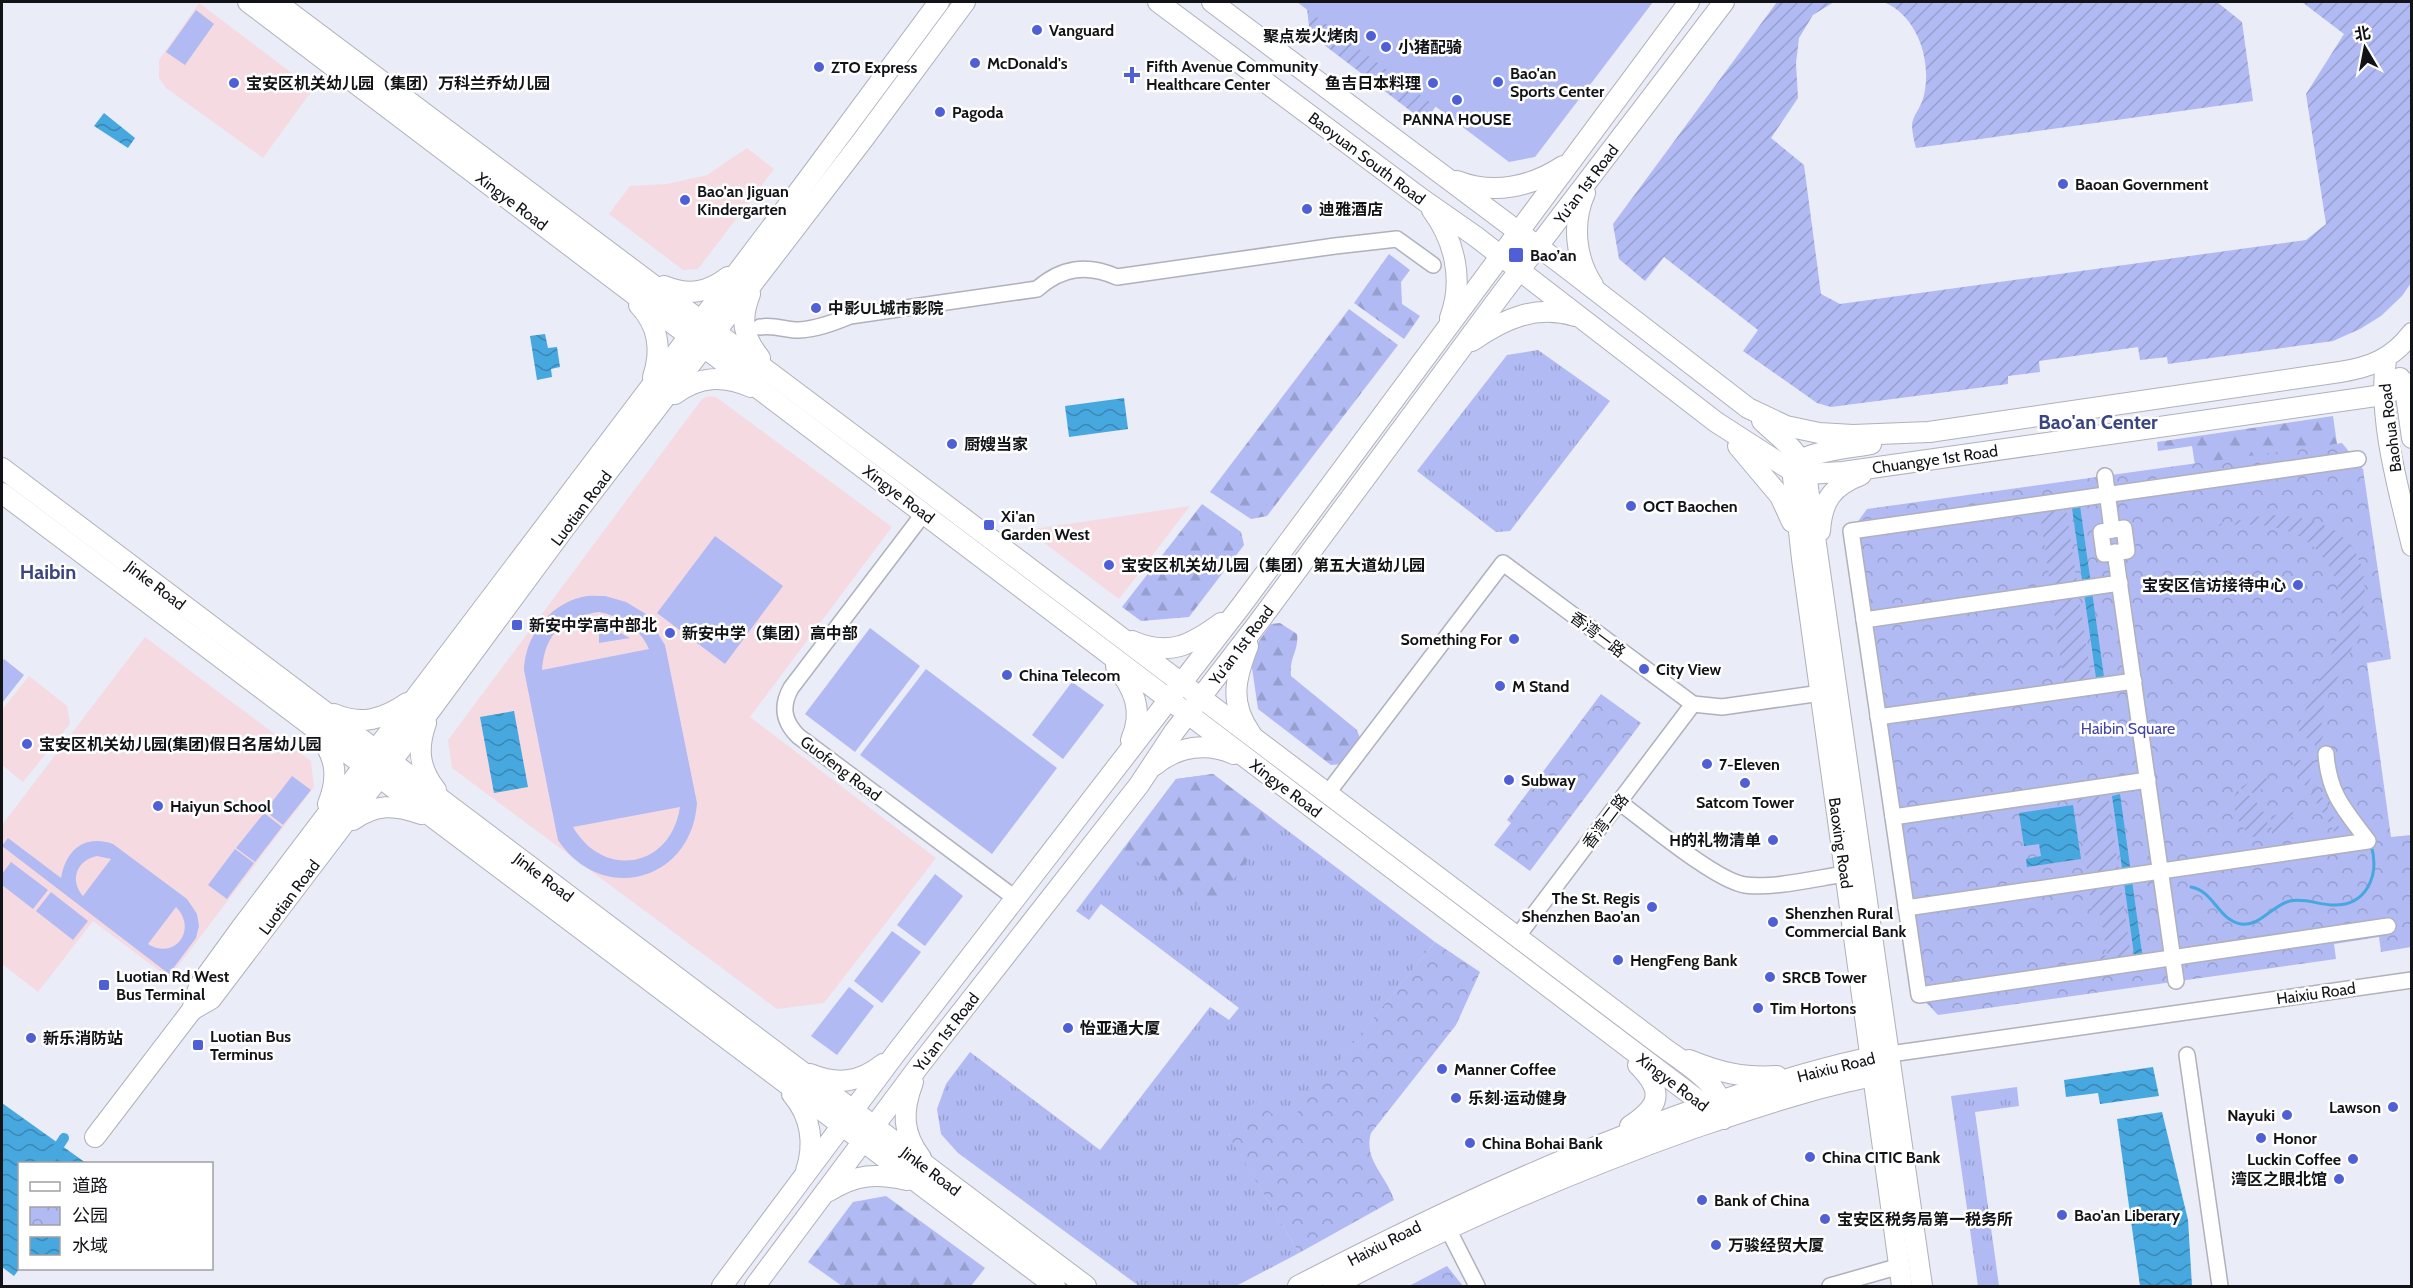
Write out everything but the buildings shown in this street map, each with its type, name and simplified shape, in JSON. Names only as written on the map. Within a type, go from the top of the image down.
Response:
[{"type":"main road","name":"Xingye Road","points":[[248,2],[629,277]]},
{"type":"main road","name":"Xingye Road","points":[[276,2],[629,277],[1174,691],[1194,706],[1259,743],[1670,1052],[1714,1088],[1717,1108]]},
{"type":"main road","name":"Luotian Road","points":[[95,1137],[192,1010],[199,986],[369,758],[651,401],[753,266],[939,2]]},
{"type":"main road","name":"Luotian Road","points":[[753,266],[862,141],[966,2]]},
{"type":"main road","name":"Baoyuan South Road","points":[[1158,2],[1520,270]]},
{"type":"main road","name":"Baoyuan South Road","points":[[1212,2],[1538,246]]},
{"type":"main road","name":"Yu'an 1st Road","points":[[722,1287],[896,1053],[1241,606],[1689,2]]},
{"type":"main road","name":"Yu'an 1st Road","points":[[755,1287],[920,1066],[1139,785],[1194,706],[1538,246],[1724,2]]},
{"type":"main road","points":[[1441,174],[1478,187],[1508,188],[1529,183],[1550,174],[1573,156]]},
{"type":"main road","points":[[1593,175],[1580,207],[1577,231],[1580,256],[1598,292]]},
{"type":"main road","points":[[1422,199],[1444,229],[1454,256],[1457,288],[1452,315],[1446,330]]},
{"type":"main road","name":"Chuangye 1st Road","points":[[1538,246],[1748,408],[1786,426],[1819,434],[1876,435],[1929,432],[2340,372],[2366,367],[2386,359],[2398,350],[2412,333]]},
{"type":"main road","points":[[629,277],[675,290],[696,292],[705,291],[753,266]]},
{"type":"main road","points":[[753,266],[744,329],[773,386]]},
{"type":"main road","points":[[1520,270],[1716,422],[1800,468],[1929,432]]},
{"type":"main road","points":[[629,277],[652,321],[658,342],[651,401]]},
{"type":"main road","points":[[1460,350],[1498,324],[1521,314],[1552,311],[1583,318]]},
{"type":"main road","name":"Baohua Road","points":[[2386,359],[2409,387],[2412,438]]},
{"type":"main road","name":"Baohua Road","points":[[2386,359],[2383,395],[2403,464],[2412,546]]},
{"type":"main road","points":[[651,401],[707,378],[773,386]]},
{"type":"main road","name":"Xingye Road","points":[[773,386],[924,513],[1094,630]]},
{"type":"main road","name":"Chuangye 1st Road","points":[[1800,468],[1883,467],[2383,395],[2409,387]]},
{"type":"main road","name":"Luotian Road","points":[[192,1010],[212,999],[338,834],[564,529],[651,401]]},
{"type":"main road","points":[[1748,408],[1800,468]]},
{"type":"main road","points":[[1716,422],[1780,496],[1810,557]]},
{"type":"main road","points":[[1810,557],[1821,518],[1831,494],[1849,479],[1883,467]]},
{"type":"main road","name":"Jinke Road","points":[[2,468],[369,758],[457,811],[788,1074],[921,1175],[1055,1287]]},
{"type":"main road","name":"Baoxing Road","points":[[1800,468],[1810,557],[1881,1065],[1902,1287]]},
{"type":"main road","name":"Jinke Road","points":[[2,493],[311,714]]},
{"type":"main road","name":"Baoxing Road","points":[[1810,557],[1821,693],[1845,874],[1923,1287]]},
{"type":"main road","points":[[1094,630],[1156,648],[1175,648],[1198,638],[1220,624],[1241,606]]},
{"type":"main road","points":[[1258,623],[1241,663],[1236,691],[1238,709],[1242,719],[1259,743]]},
{"type":"main road","points":[[1094,630],[1134,693],[1137,703],[1138,714],[1132,737],[1116,767]]},
{"type":"main road","points":[[311,714],[340,716],[364,721],[387,716],[420,691]]},
{"type":"main road","name":"Xingye Road","points":[[1194,706],[1249,760],[1613,1036],[1717,1108]]},
{"type":"main road","points":[[432,708],[421,738],[421,764],[429,782],[457,811]]},
{"type":"main road","points":[[311,714],[335,769],[334,786],[320,823]]},
{"type":"main road","points":[[1139,785],[1156,764],[1170,754],[1184,749],[1216,747],[1249,760]]},
{"type":"main road","name":"Jinke Road","points":[[386,770],[441,824],[788,1074]]},
{"type":"main road","points":[[338,834],[361,814],[383,806],[411,810],[441,824]]},
{"type":"main road","points":[[1609,1141],[1649,1113],[1656,1101],[1652,1080],[1613,1036]]},
{"type":"main road","points":[[1670,1052],[1717,1071],[1738,1076],[1812,1072]]},
{"type":"main road","points":[[788,1074],[828,1080],[852,1080],[871,1073],[896,1053]]},
{"type":"main road","name":"Haixiu Road","points":[[1333,1287],[1448,1229],[1717,1108],[1812,1072],[1881,1065]]},
{"type":"main road","name":"Haixiu Road","points":[[1298,1287],[1404,1232],[1550,1164],[1609,1141],[1717,1108],[1799,1094],[1881,1065]]},
{"type":"main road","points":[[822,1195],[847,1181],[865,1175],[921,1175],[904,1123],[906,1102],[920,1066]]},
{"type":"main road","points":[[788,1074],[810,1129],[810,1160],[803,1180]]},
{"type":"main road","name":"Jinke Road","points":[[921,1175],[1086,1287]]},
{"type":"street","points":[[760,327],[774,325],[796,330],[815,327],[850,316],[1038,289],[1059,273],[1073,269],[1096,269],[1117,277],[1397,239],[1433,265]]},
{"type":"street","points":[[2358,459],[1851,531],[1919,995],[2388,926]]},
{"type":"street","points":[[2105,476],[2112,530],[2101,532],[2104,554],[2115,552],[2176,981]]},
{"type":"street","name":"Guofeng Road","points":[[924,513],[791,688],[785,702],[784,714],[789,726],[798,736],[1015,898]]},
{"type":"street","name":"香湾一路","points":[[1327,794],[1503,563],[1694,704]]},
{"type":"street","points":[[1864,620],[2120,583]]},
{"type":"street","points":[[1878,717],[2134,681]]},
{"type":"street","points":[[1694,704],[1722,707],[1821,693]]},
{"type":"street","name":"香湾二路","points":[[1517,937],[1694,704]]},
{"type":"street","points":[[1906,908],[2368,841],[2336,798],[2330,783],[2326,754]]},
{"type":"street","points":[[1893,817],[2148,780]]},
{"type":"street","points":[[1619,802],[1718,874],[1737,884],[1762,885],[1845,874]]},
{"type":"street","name":"Haixiu Road","points":[[1881,1065],[2412,980]]},
{"type":"street","points":[[2187,1056],[2220,1287]]},
{"type":"street","points":[[1448,1229],[1477,1287]]},
{"type":"street","points":[[1830,1287],[1900,1266]]},
{"type":"shaded area","name":"宝安区机关幼儿园（集团）万科兰乔幼儿园","points":[[199,3],[313,89],[263,158],[166,88],[159,78],[159,60]]},
{"type":"shaded area","name":"Bao'an Jiguan Kindergarten","points":[[747,148],[774,169],[698,269],[683,270],[609,214],[630,186],[667,184],[707,175]]},
{"type":"shaded area","name":"新安中学（集团）高中部","points":[[709,396],[716,397],[892,527],[750,717],[936,858],[824,1003],[777,1009],[452,768],[448,740],[702,399]]},
{"type":"shaded area","name":"宝安区机关幼儿园（集团）第五大道幼儿园","points":[[1190,506],[1119,599],[1027,530]]},
{"type":"shaded area","name":"Haiyun School","points":[[145,637],[311,761],[314,787],[169,978],[93,921],[38,992],[2,964],[2,825]]},
{"type":"shaded area","name":"宝安区机关幼儿园(集团)假日名居幼儿园","points":[[29,676],[67,706],[70,724],[23,782],[2,765],[2,710]]},
{"type":"green space","name":"Bao'an Sports Center","points":[[1297,2],[1653,2],[1535,157],[1509,162]]},
{"type":"green space","points":[[1777,2],[1834,2],[1813,15],[1799,38],[1796,63],[1798,98],[1771,138],[1804,165],[1821,294],[1840,304],[2306,240],[2326,224],[2306,94],[2344,34],[2302,2],[2411,2],[2411,283],[2402,296],[2381,316],[2360,329],[2333,341],[2168,364],[2167,357],[2140,360],[2138,347],[2039,361],[2040,372],[2008,376],[2008,384],[1831,407],[1817,403],[1743,351],[1758,330],[1664,257],[1645,281],[1619,259],[1613,224]]},
{"type":"green space","points":[[1884,2],[2217,2],[2242,22],[2253,101],[1916,148],[1912,125],[1922,102],[1926,85],[1924,57],[1914,30],[1906,19]]},
{"type":"green space","points":[[1307,9],[1436,106],[1425,122],[1319,41],[1309,26]]},
{"type":"green space","points":[[196,10],[214,24],[185,65],[166,52]]},
{"type":"green space","points":[[1389,254],[1410,270],[1401,282],[1402,304],[1420,316],[1404,339],[1354,303]]},
{"type":"green space","points":[[1349,309],[1398,345],[1267,516],[1251,519],[1210,492]]},
{"type":"green space","points":[[1538,350],[1610,401],[1510,531],[1496,532],[1417,471],[1507,355]]},
{"type":"green space","points":[[2333,416],[2339,458],[2197,478],[2192,446],[2158,451],[2157,442]]},
{"type":"green space","name":"Haibin Square","points":[[2342,443],[2363,469],[2391,659],[2367,663],[2391,837],[2411,835],[2411,947],[2381,952],[2379,937],[2334,944],[2336,959],[1938,1015],[1919,995],[1851,531],[1867,509]]},
{"type":"green space","points":[[1202,504],[1241,532],[1244,545],[1189,617],[1141,621],[1122,607]]},
{"type":"green space","points":[[2066,508],[2092,685],[2065,689],[2040,512]]},
{"type":"green space","points":[[2267,515],[2299,518],[2325,526],[2344,538],[2357,555],[2363,575],[2364,599],[2359,625],[2349,655],[2325,704],[2319,749],[2297,729],[2338,636],[2341,603],[2332,571],[2311,545],[2298,535],[2282,529],[2253,524],[2204,527]]},
{"type":"green space","points":[[715,536],[783,586],[725,664],[657,613]]},
{"type":"green space","points":[[585,596],[605,596],[626,602],[646,614],[665,645],[697,803],[691,830],[679,851],[662,866],[642,876],[620,878],[598,873],[576,861],[558,840],[524,670],[525,658],[534,635],[549,615],[570,601]],"holes":[[[599,612],[629,624],[645,641],[649,649],[542,670],[547,646],[558,629],[575,618]],[[680,807],[674,828],[664,843],[650,854],[635,860],[618,860],[602,855],[586,844],[573,827]]]},
{"type":"green space","points":[[602,623],[630,638],[599,643]]},
{"type":"green space","points":[[1280,623],[1297,634],[1291,676],[1357,730],[1361,741],[1342,764],[1331,765],[1258,709],[1250,654],[1271,624]]},
{"type":"green space","points":[[870,628],[920,666],[855,752],[805,714]]},
{"type":"green space","points":[[4,659],[24,675],[2,703],[2,662]]},
{"type":"green space","points":[[926,669],[1057,768],[992,854],[860,755]]},
{"type":"green space","points":[[1072,682],[1104,705],[1063,759],[1032,735]]},
{"type":"green space","points":[[1601,694],[1641,723],[1530,871],[1494,845],[1511,823],[1507,820]]},
{"type":"green space","points":[[2305,759],[2314,761],[2316,769],[2306,787],[2292,762]]},
{"type":"green space","points":[[1213,774],[1435,942],[1287,1126],[1229,1135],[1299,1253],[1236,1286],[1139,1286],[958,1153],[941,1134],[937,1109],[946,1084],[970,1052],[1100,1150],[1210,1007],[1229,1020],[1239,1008],[1101,904],[1089,920],[1076,911],[1176,779]]},
{"type":"green space","points":[[1213,774],[1276,822],[1209,913],[1122,851],[1176,779]]},
{"type":"green space","points":[[2263,774],[2269,782],[2256,794],[2240,788]]},
{"type":"green space","points":[[292,776],[311,790],[283,825],[265,811]]},
{"type":"green space","points":[[2316,786],[2345,838],[2339,839],[2311,794]]},
{"type":"green space","points":[[2237,791],[2255,798],[2259,809],[2268,815],[2266,836],[2251,837],[2243,827],[2234,804]]},
{"type":"green space","points":[[2108,794],[2132,964],[2102,968],[2100,956],[2107,955],[2101,915],[2093,915],[2077,799]]},
{"type":"green space","points":[[2288,806],[2294,814],[2282,832],[2272,836],[2271,816],[2283,813]]},
{"type":"green space","points":[[264,813],[282,827],[255,862],[236,848]]},
{"type":"green space","points":[[8,838],[61,878],[67,860],[78,847],[93,841],[113,844],[187,899],[197,914],[199,926],[196,938],[169,974],[2,846]],"holes":[[[97,856],[111,859],[83,896],[76,884],[77,872],[84,862]],[[176,907],[185,924],[180,940],[175,946],[167,948],[158,948],[148,944]]]},
{"type":"green space","points":[[235,849],[254,863],[227,899],[208,885]]},
{"type":"green space","points":[[11,862],[48,890],[33,909],[2,885],[2,874]]},
{"type":"green space","points":[[935,874],[963,896],[925,946],[897,925]]},
{"type":"green space","points":[[51,892],[88,921],[73,940],[36,911]]},
{"type":"green space","points":[[892,931],[921,952],[882,1003],[854,981]]},
{"type":"green space","points":[[1435,942],[1480,972],[1456,1025],[1371,1133],[1369,1143],[1373,1160],[1394,1200],[1299,1253],[1229,1136],[1255,1101],[1287,1125]]},
{"type":"green space","points":[[849,987],[874,1006],[837,1055],[811,1036]]},
{"type":"green space","points":[[2017,1087],[2019,1106],[1975,1112],[1999,1286],[1978,1286],[1951,1096]]},
{"type":"green space","points":[[886,1196],[985,1268],[971,1286],[842,1286],[808,1262],[853,1202]]},
{"type":"green space","points":[[1447,1266],[1463,1286],[1409,1286]]},
{"type":"water","points":[[104,113],[135,138],[128,148],[94,126]]},
{"type":"water","points":[[545,334],[548,348],[557,347],[560,367],[551,369],[552,377],[537,380],[530,336]]},
{"type":"water","points":[[1124,398],[1128,429],[1069,437],[1065,406]]},
{"type":"water","points":[[2080,506],[2105,684],[2097,685],[2072,508]]},
{"type":"water","points":[[514,711],[528,787],[494,793],[480,717]]},
{"type":"water","points":[[2120,794],[2143,960],[2135,962],[2112,796]]},
{"type":"water","points":[[2073,805],[2081,859],[2027,867],[2026,859],[2041,856],[2039,844],[2024,846],[2019,813]]},
{"type":"water","points":[[2153,1067],[2159,1096],[2100,1104],[2098,1093],[2066,1097],[2064,1080]]},
{"type":"water","points":[[2,1103],[85,1162],[18,1162],[18,1270],[14,1276],[2,1267]]},
{"type":"water","points":[[2162,1112],[2188,1220],[2192,1286],[2140,1286],[2117,1119]]},
{"type":"waterway","points":[[2191,887],[2205,894],[2227,917],[2241,924],[2254,922],[2284,903],[2295,900],[2331,905],[2343,904],[2354,901],[2368,887],[2374,867],[2371,845]]},
{"type":"waterway","points":[[48,1162],[64,1138]]},
{"type":"place","name":"Vanguard","points":[[1037,30]]},
{"type":"place","name":"聚点炭火烤肉","points":[[1371,36]]},
{"type":"place","name":"小猪配骑","points":[[1386,47]]},
{"type":"place","name":"McDonald's","points":[[975,63]]},
{"type":"place","name":"ZTO Express","points":[[819,67]]},
{"type":"place","name":"Fifth Avenue Community Healthcare Center","points":[[1132,75]]},
{"type":"place","name":"Bao'an Sports Center","points":[[1498,82]]},
{"type":"place","name":"宝安区机关幼儿园（集团）万科兰乔幼儿园","points":[[234,83]]},
{"type":"place","name":"鱼吉日本料理","points":[[1433,83]]},
{"type":"place","name":"PANNA HOUSE","points":[[1457,100]]},
{"type":"place","name":"Pagoda","points":[[940,112]]},
{"type":"place","name":"Baoan Government","points":[[2063,184]]},
{"type":"place","name":"Bao'an Jiguan Kindergarten","points":[[685,200]]},
{"type":"place","name":"迪雅酒店","points":[[1307,209]]},
{"type":"place","name":"Bao’an","points":[[1516,255]]},
{"type":"place","name":"中影UL城市影院","points":[[816,308]]},
{"type":"place","name":"厨嫂当家","points":[[952,444]]},
{"type":"place","name":"OCT Baochen","points":[[1631,506]]},
{"type":"place","name":"Xi'an Garden West","points":[[989,525]]},
{"type":"place","name":"宝安区机关幼儿园（集团）第五大道幼儿园","points":[[1109,565]]},
{"type":"place","name":"宝安区信访接待中心","points":[[2298,585]]},
{"type":"place","name":"新安中学高中部北","points":[[517,625]]},
{"type":"place","name":"新安中学（集团）高中部","points":[[670,633]]},
{"type":"place","name":"Something For","points":[[1514,639]]},
{"type":"place","name":"City View","points":[[1644,669]]},
{"type":"place","name":"China Telecom","points":[[1007,675]]},
{"type":"place","name":"M Stand","points":[[1500,686]]},
{"type":"place","name":"宝安区机关幼儿园(集团)假日名居幼儿园","points":[[27,744]]},
{"type":"place","name":"7-Eleven","points":[[1707,764]]},
{"type":"place","name":"Subway","points":[[1509,780]]},
{"type":"place","name":"Satcom Tower","points":[[1745,783]]},
{"type":"place","name":"Haiyun School","points":[[158,806]]},
{"type":"place","name":"H的礼物清单","points":[[1773,840]]},
{"type":"place","name":"The St. Regis Shenzhen Bao'an","points":[[1652,907]]},
{"type":"place","name":"Shenzhen Rural Commercial Bank","points":[[1773,922]]},
{"type":"place","name":"HengFeng Bank","points":[[1618,960]]},
{"type":"place","name":"SRCB Tower","points":[[1770,977]]},
{"type":"place","name":"Luotian Rd West Bus Terminal","points":[[104,985]]},
{"type":"place","name":"Tim Hortons","points":[[1758,1008]]},
{"type":"place","name":"怡亚通大厦","points":[[1068,1028]]},
{"type":"place","name":"新乐消防站","points":[[31,1038]]},
{"type":"place","name":"Luotian Bus Terminus","points":[[198,1045]]},
{"type":"place","name":"Manner Coffee","points":[[1442,1069]]},
{"type":"place","name":"乐刻·运动健身","points":[[1456,1098]]},
{"type":"place","name":"Lawson","points":[[2393,1107]]},
{"type":"place","name":"Nayuki","points":[[2287,1115]]},
{"type":"place","name":"Honor","points":[[2261,1138]]},
{"type":"place","name":"China Bohai Bank","points":[[1470,1143]]},
{"type":"place","name":"China CITIC Bank","points":[[1810,1157]]},
{"type":"place","name":"Luckin Coffee","points":[[2353,1159]]},
{"type":"place","name":"湾区之眼北馆","points":[[2339,1179]]},
{"type":"place","name":"Bank of China","points":[[1702,1200]]},
{"type":"place","name":"Bao'an Liberary","points":[[2062,1215]]},
{"type":"place","name":"宝安区税务局第一税务所","points":[[1825,1219]]},
{"type":"place","name":"万骏经贸大厦","points":[[1716,1245]]},
{"type":"district","name":"Bao'an Center","points":[[2098,422]]},
{"type":"district","name":"Haibin","points":[[48,572]]}]
